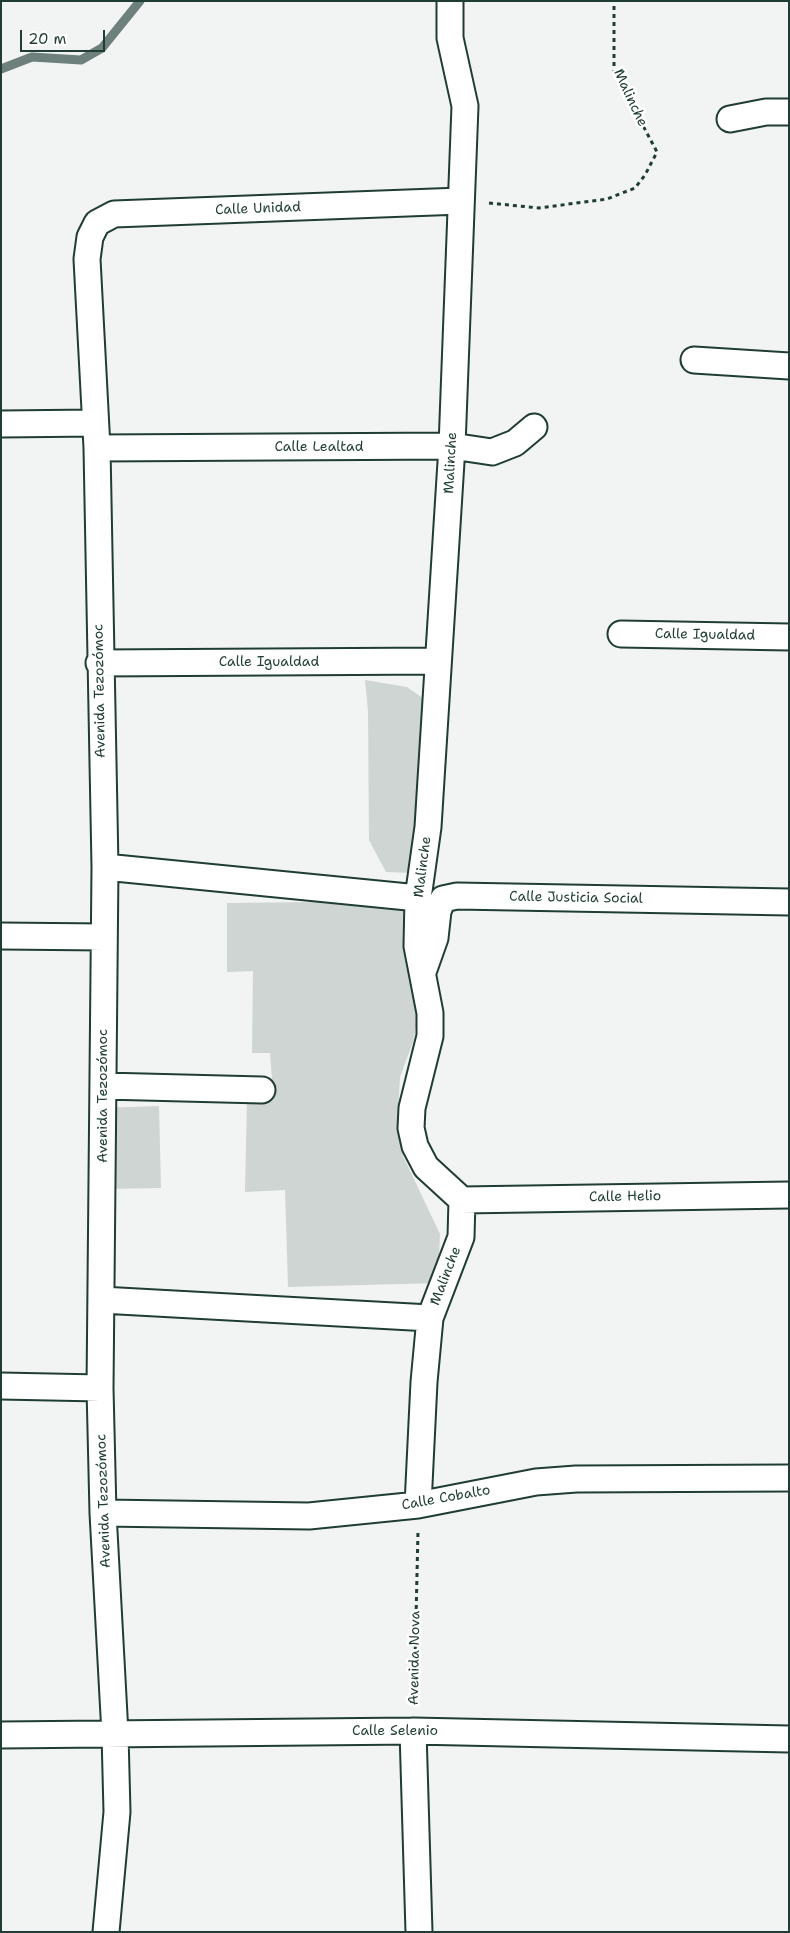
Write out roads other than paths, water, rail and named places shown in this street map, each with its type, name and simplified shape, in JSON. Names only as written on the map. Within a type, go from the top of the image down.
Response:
[{"type":"street","name":"Malinche","points":[[418,1505],[424,1382],[430,1318],[461,1237],[462,1200],[426,1167],[415,1146],[411,1128],[412,1108],[430,1036],[430,1013],[417,946],[418,898],[428,827],[452,446],[465,106],[450,38],[450,1]]},
{"type":"street","points":[[730,119],[766,112],[789,112]]},
{"type":"street","name":"Calle Unidad","points":[[87,260],[93,229],[104,217],[114,214],[461,201]]},
{"type":"street","name":"Avenida Tezozómoc","points":[[87,260],[97,448],[99,663],[105,866],[100,1388],[103,1513],[115,1734],[116,1812],[106,1932]]},
{"type":"street","points":[[694,360],[789,366]]},
{"type":"street","points":[[1,424],[95,423]]},
{"type":"street","name":"Calle Lealtad","points":[[97,448],[452,446],[492,452],[515,444],[534,427]]},
{"type":"street","name":"Calle Igualdad","points":[[621,634],[789,637]]},
{"type":"street","name":"Calle Igualdad","points":[[99,663],[438,661]]},
{"type":"street","points":[[105,866],[418,898]]},
{"type":"street","name":"Calle Justicia Social","points":[[422,975],[435,938],[438,911],[443,899],[457,896],[789,902]]},
{"type":"street","points":[[1,936],[104,937]]},
{"type":"street","points":[[104,1086],[262,1090]]},
{"type":"street","name":"Calle Helio","points":[[462,1200],[789,1194]]},
{"type":"street","points":[[101,1300],[430,1318]]},
{"type":"street","points":[[1,1386],[100,1388]]},
{"type":"street","name":"Calle Cobalto","points":[[103,1513],[309,1516],[418,1505],[536,1482],[576,1478],[789,1478]]},
{"type":"street","points":[[413,1730],[419,1932]]},
{"type":"street","name":"Calle Selenio","points":[[1,1735],[413,1730],[789,1739]]},
{"type":"waterway","points":[[1,69],[32,57],[81,60],[102,48],[140,1]]}]
